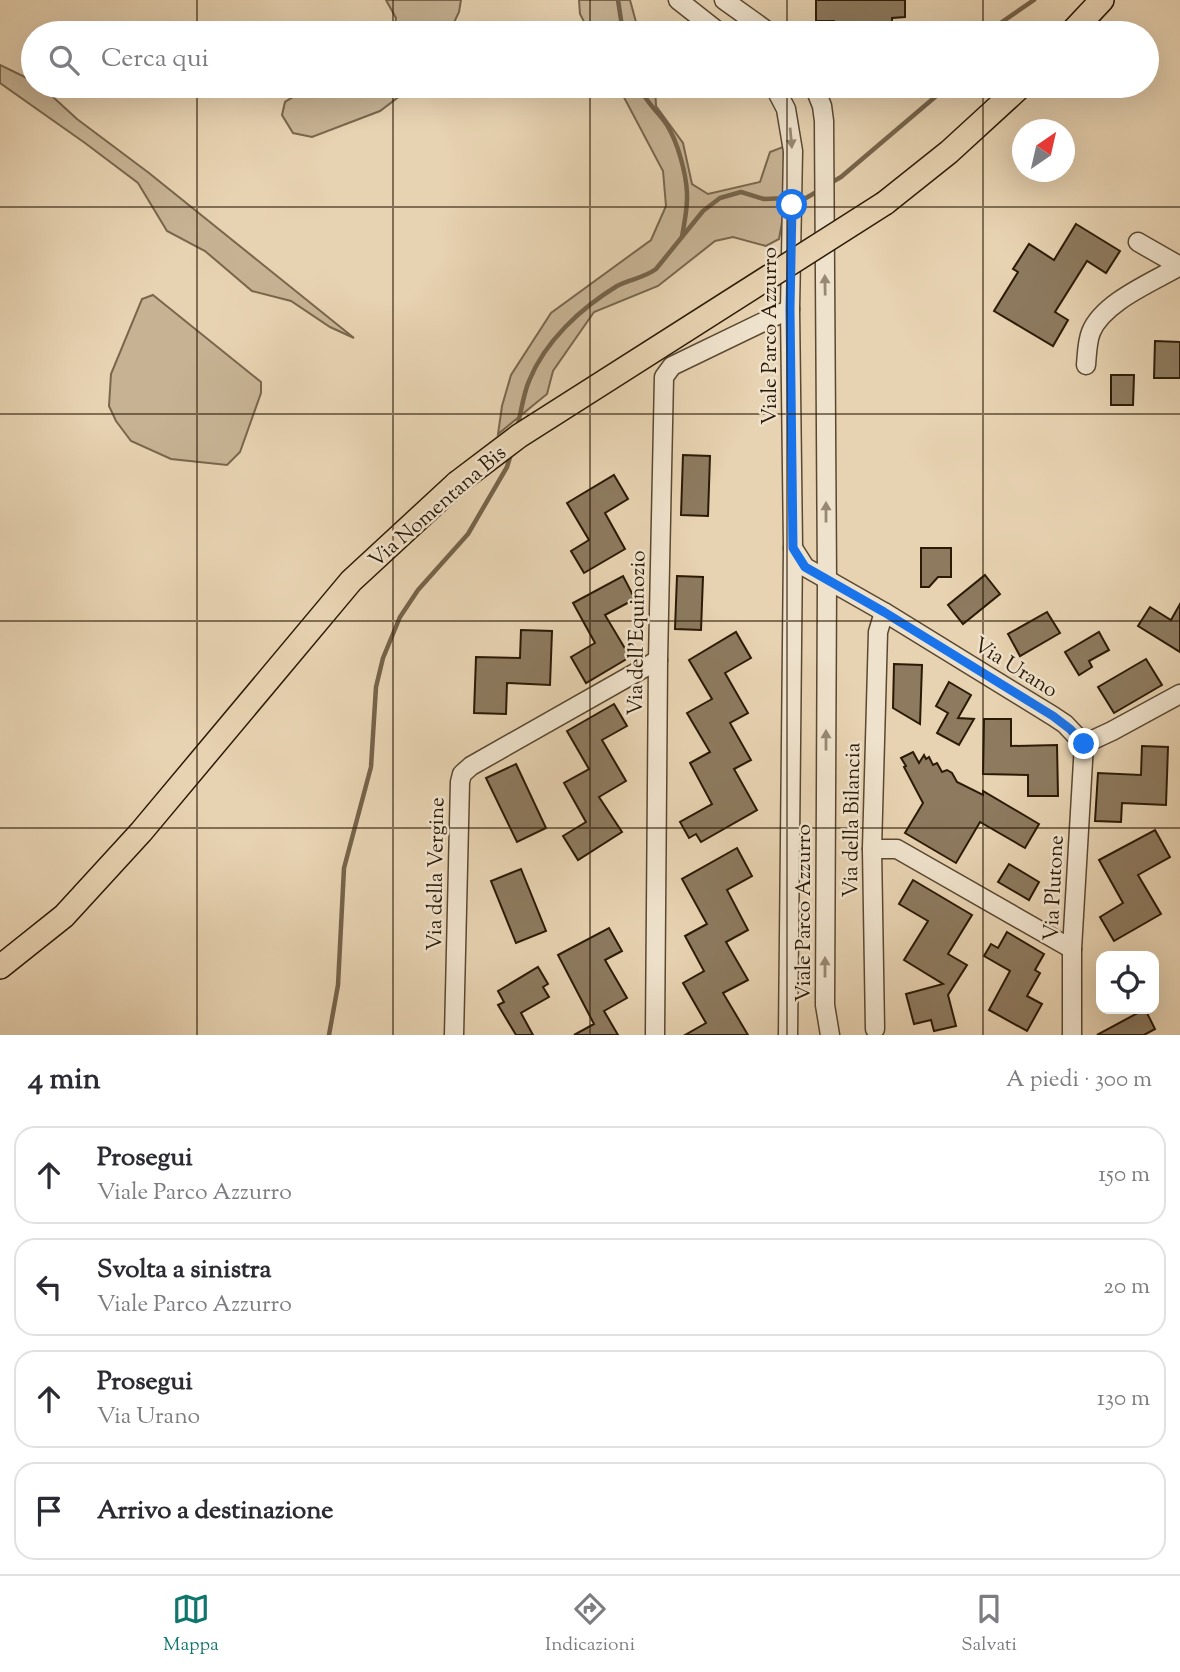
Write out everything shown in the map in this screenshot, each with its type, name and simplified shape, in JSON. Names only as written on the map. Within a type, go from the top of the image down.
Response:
[{"type":"main road","points":[[1082,21],[1102,0]]},
{"type":"main road","name":"Via Nomentana Bis","points":[[0,967],[64,916],[141,832],[351,581],[457,483],[519,436],[885,203],[949,152],[1008,98]]},
{"type":"street","points":[[678,0],[705,21]]},
{"type":"street","points":[[724,0],[753,21]]},
{"type":"street","name":"Viale Parco Azzurro","points":[[780,98],[790,122],[793,151],[790,309],[793,603],[789,1035]]},
{"type":"street","name":"Viale Parco Azzurro","points":[[819,98],[824,121],[827,580],[825,1005],[830,1035]]},
{"type":"street","points":[[1086,365],[1091,333],[1102,316],[1120,301],[1180,266],[1138,242]]},
{"type":"street","name":"Via dell'Equinozio","points":[[655,1035],[658,660],[664,377],[672,366],[790,309]]},
{"type":"street","points":[[793,548],[805,567],[827,580]]},
{"type":"street","points":[[793,603],[800,594],[827,580]]},
{"type":"street","name":"Via Urano","points":[[827,580],[1053,716],[1084,744]]},
{"type":"street","name":"Via della Bilancia","points":[[874,1029],[872,849],[878,632],[884,612]]},
{"type":"street","name":"Via della Vergine","points":[[454,1035],[462,774],[471,765],[658,660]]},
{"type":"street","points":[[1084,744],[1180,694]]},
{"type":"street","name":"Via Plutone","points":[[1072,1035],[1072,950],[1084,744]]},
{"type":"street","points":[[872,849],[897,849],[1072,950]]},
{"type":"shaded area","points":[[386,0],[461,0],[455,21],[396,21]]},
{"type":"shaded area","points":[[579,0],[630,0],[636,21],[584,21]]},
{"type":"shaded area","points":[[0,65],[21,75],[21,98],[0,83]]},
{"type":"shaded area","points":[[21,98],[54,98],[354,338],[330,327],[291,301],[252,291],[205,251],[167,231],[138,183]]},
{"type":"shaded area","points":[[291,98],[397,98],[380,111],[312,137],[293,133],[282,115],[285,102]]},
{"type":"shaded area","points":[[624,98],[656,98],[656,106],[683,143],[692,184],[708,194],[760,182],[770,152],[783,147],[791,173],[779,239],[766,246],[733,237],[715,241],[658,286],[594,312],[553,371],[547,394],[498,434],[502,406],[511,375],[551,313],[651,240],[666,206],[663,171]]},
{"type":"shaded area","points":[[153,295],[261,382],[261,393],[240,452],[227,465],[171,459],[131,441],[109,406],[111,374],[142,299]]},
{"type":"building","points":[[816,0],[905,0],[905,17],[892,18],[892,21],[816,21]]},
{"type":"building","points":[[1076,224],[1120,251],[1106,273],[1087,261],[1055,312],[1068,320],[1053,346],[994,311],[1018,272],[1013,269],[1029,244],[1054,260]]},
{"type":"building","points":[[1155,341],[1180,342],[1180,378],[1154,378]]},
{"type":"building","points":[[1111,375],[1134,375],[1133,405],[1111,405]]},
{"type":"building","points":[[683,455],[710,456],[708,516],[681,515]]},
{"type":"building","points":[[614,475],[628,499],[605,513],[625,549],[584,573],[571,551],[589,540],[567,503]]},
{"type":"building","points":[[921,548],[951,548],[951,577],[938,577],[929,587],[921,587]]},
{"type":"building","points":[[985,575],[1000,594],[963,624],[948,605]]},
{"type":"building","points":[[623,576],[635,599],[605,615],[630,657],[586,683],[571,657],[595,643],[573,603]]},
{"type":"building","points":[[677,576],[703,577],[701,630],[675,629]]},
{"type":"building","points":[[1180,604],[1180,652],[1138,626],[1150,607],[1171,620]]},
{"type":"building","points":[[1047,612],[1060,633],[1020,656],[1008,634]]},
{"type":"building","points":[[521,630],[552,631],[550,685],[507,683],[506,714],[474,713],[476,657],[520,658]]},
{"type":"building","points":[[736,632],[751,658],[725,673],[748,713],[730,723],[751,760],[734,769],[757,810],[701,842],[696,834],[689,838],[680,822],[712,804],[690,763],[710,752],[687,713],[712,699],[689,660]]},
{"type":"building","points":[[1099,632],[1109,650],[1089,661],[1092,667],[1079,675],[1065,652]]},
{"type":"building","points":[[1146,659],[1162,685],[1114,713],[1098,687]]},
{"type":"building","points":[[894,664],[922,665],[920,724],[893,708]]},
{"type":"building","points":[[949,682],[971,695],[958,718],[974,719],[959,745],[937,733],[948,713],[936,706]]},
{"type":"building","points":[[614,704],[627,726],[602,740],[626,781],[599,797],[622,832],[578,860],[563,836],[586,822],[564,783],[589,769],[567,731]]},
{"type":"building","points":[[984,719],[1011,719],[1011,746],[1057,745],[1058,796],[1028,796],[1028,775],[983,774]]},
{"type":"building","points":[[1142,746],[1168,747],[1166,805],[1122,803],[1121,822],[1095,821],[1098,773],[1141,775]]},
{"type":"building","points":[[913,752],[919,763],[924,755],[926,759],[929,757],[933,765],[937,763],[942,772],[947,770],[952,773],[957,782],[983,795],[983,791],[1039,824],[1025,848],[980,822],[956,863],[905,833],[923,803],[901,758]]},
{"type":"building","points":[[516,764],[546,828],[517,842],[486,778]]},
{"type":"building","points":[[1155,830],[1170,857],[1138,875],[1161,914],[1114,941],[1100,917],[1123,903],[1099,860]]},
{"type":"building","points":[[737,848],[752,876],[727,890],[748,930],[726,942],[748,980],[723,993],[748,1035],[685,1035],[706,1023],[683,983],[704,971],[685,936],[707,924],[682,879]]},
{"type":"building","points":[[1009,864],[1039,882],[1029,900],[998,882]]},
{"type":"building","points":[[521,869],[546,931],[516,943],[491,881]]},
{"type":"building","points":[[913,880],[972,915],[948,954],[967,965],[948,995],[956,1026],[934,1031],[931,1020],[914,1024],[906,994],[943,984],[904,960],[928,921],[899,904]]},
{"type":"building","points":[[609,928],[622,951],[605,960],[627,998],[604,1011],[618,1035],[574,1035],[594,1024],[558,955]]},
{"type":"building","points":[[1007,932],[1044,954],[1035,970],[1040,973],[1027,996],[1042,1004],[1027,1031],[989,1010],[1010,971],[984,956],[991,944],[998,948]]},
{"type":"building","points":[[538,967],[548,984],[543,987],[549,997],[521,1013],[533,1035],[516,1035],[498,1005],[504,1002],[498,991]]},
{"type":"building","points":[[1136,1014],[1148,1014],[1155,1029],[1144,1035],[1097,1035]]},
{"type":"waterway","points":[[618,0],[621,21]]},
{"type":"waterway","points":[[1003,21],[1034,0]]},
{"type":"waterway","points":[[646,98],[667,125],[681,158],[687,199],[682,237]]},
{"type":"waterway","points":[[829,184],[841,177],[934,98]]},
{"type":"waterway","points":[[798,198],[806,198],[818,191]]},
{"type":"waterway","points":[[517,428],[525,392],[544,352],[590,304],[617,286],[656,269],[703,211],[720,198],[741,192],[764,199],[789,198]]},
{"type":"waterway","points":[[329,1035],[338,985],[344,868],[371,767],[376,687],[383,658],[400,617],[418,590],[468,534],[507,467],[511,454]]},
{"type":"route","points":[[792,205],[790,309],[793,548],[805,567],[884,612],[1053,716],[1065,724],[1084,744]]}]
